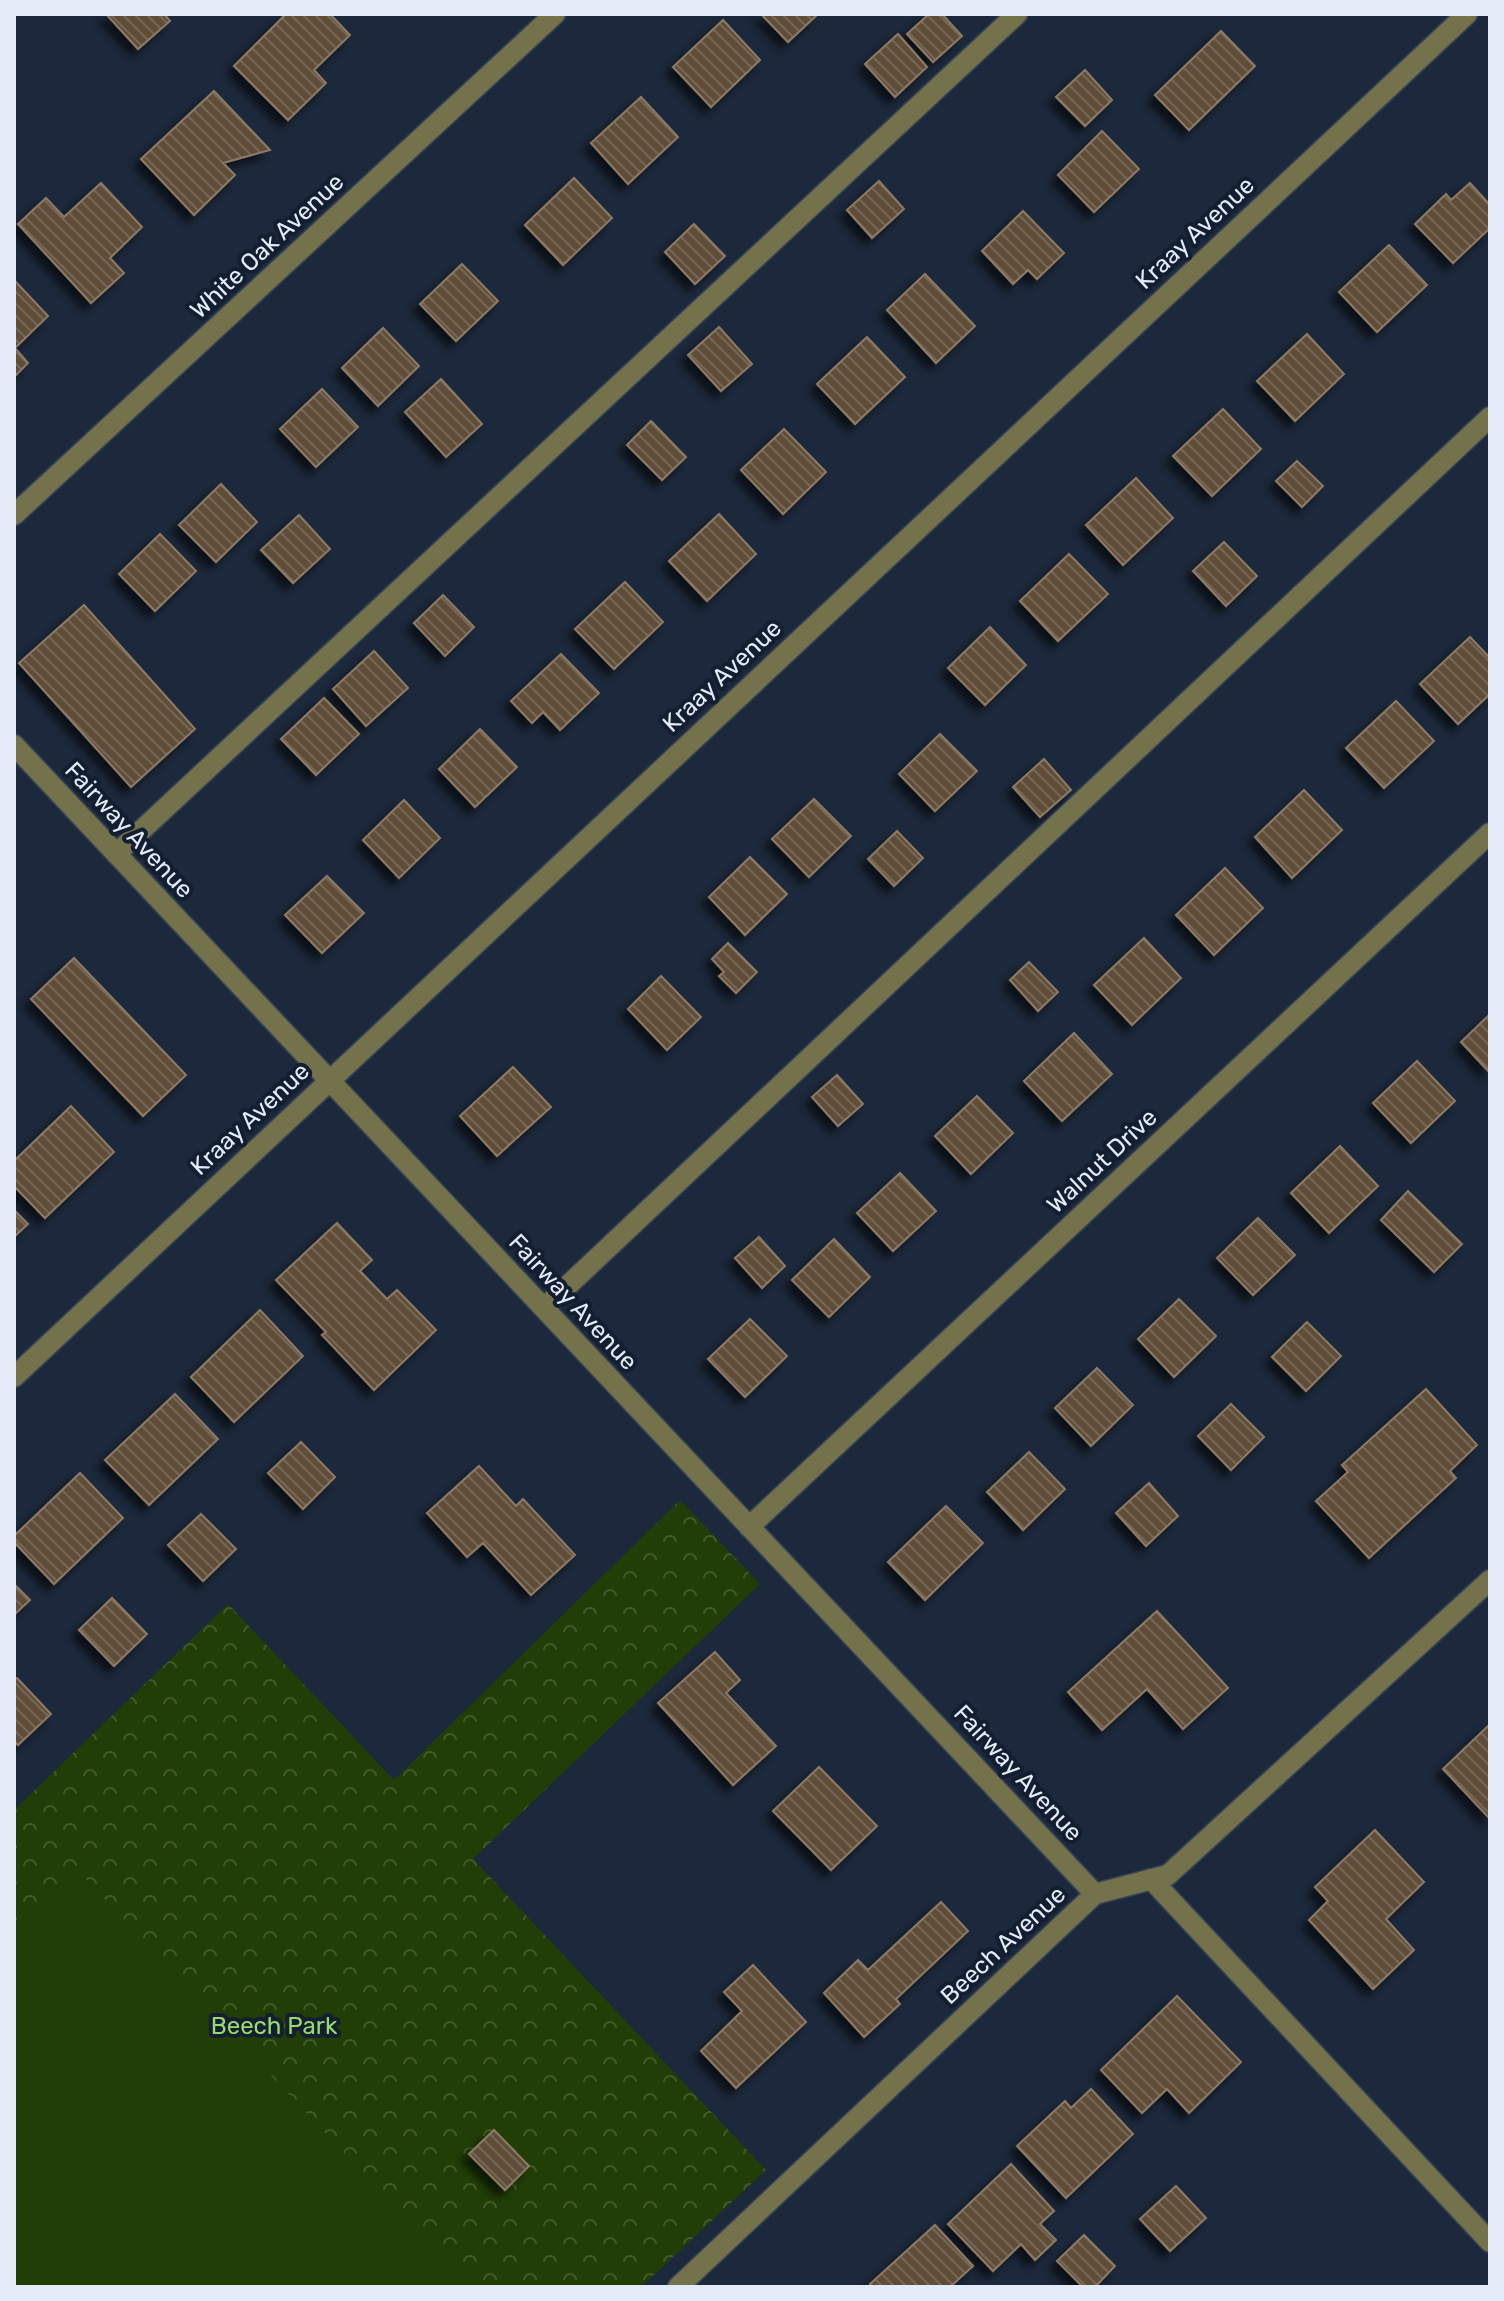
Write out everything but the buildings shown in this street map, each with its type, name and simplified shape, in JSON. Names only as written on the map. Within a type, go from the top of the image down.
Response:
[{"type":"street","name":"White Oak Avenue","points":[[14,515],[555,14]]},
{"type":"street","points":[[116,854],[1017,14]]},
{"type":"street","name":"Kraay Avenue","points":[[14,1377],[1467,14]]},
{"type":"street","points":[[544,1308],[1490,417]]},
{"type":"street","name":"Fairway Avenue","points":[[14,745],[1095,1894]]},
{"type":"street","name":"Walnut Drive","points":[[749,1527],[1490,833]]},
{"type":"street","name":"Beech Avenue","points":[[678,2287],[1095,1894],[1168,1875],[1490,1580]]},
{"type":"street","points":[[1151,1879],[1490,2242]]},
{"type":"green space","name":"Beech Park","points":[[680,1500],[760,1584],[473,1859],[766,2170],[641,2287],[14,2287],[14,1810],[228,1604],[394,1780]]},
{"type":"green space","points":[[79,1872],[464,2280],[463,2287],[14,2287],[14,1931]]}]
